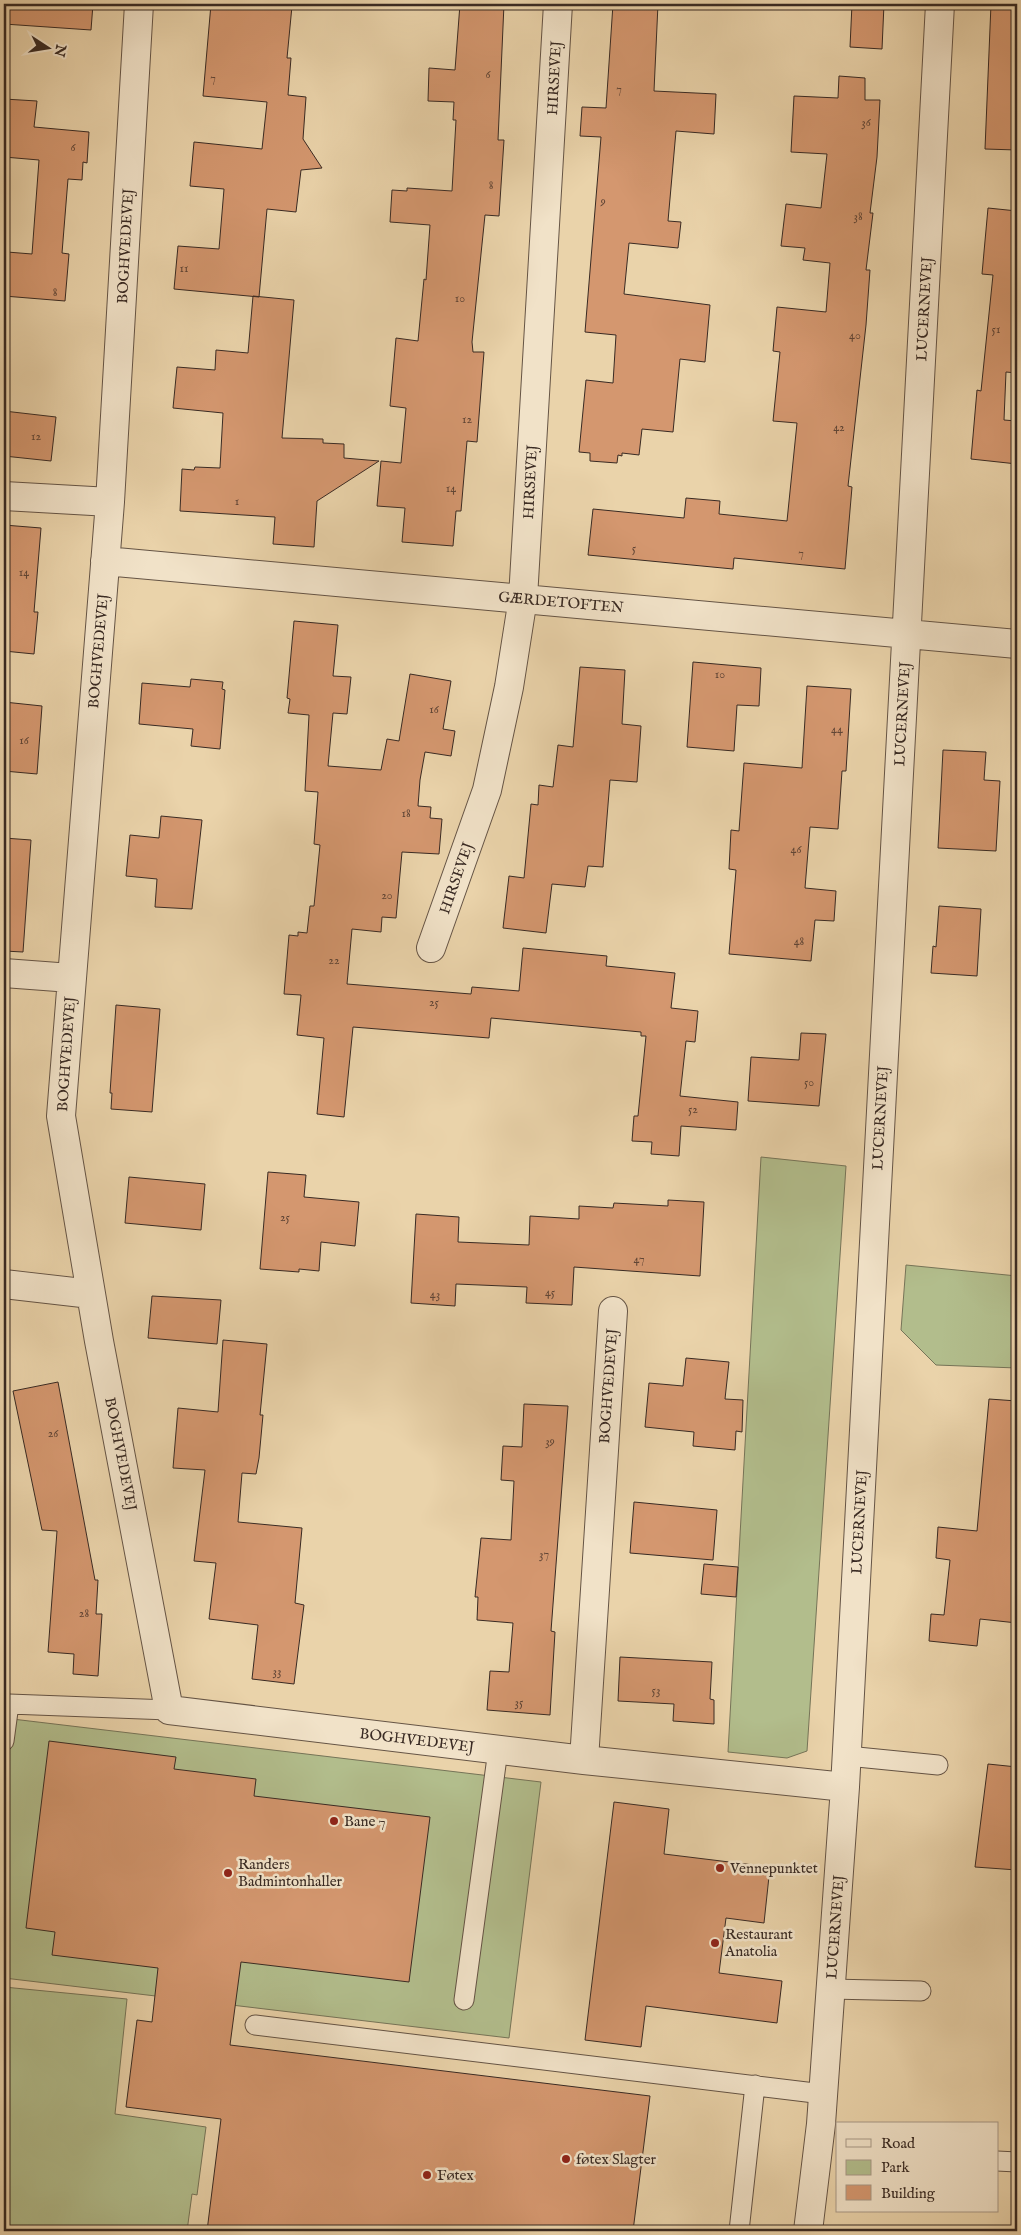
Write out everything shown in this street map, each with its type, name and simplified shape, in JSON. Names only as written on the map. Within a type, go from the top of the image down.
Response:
[{"type":"street","name":"BOGHVEDEVEJ","points":[[139,4],[110,502],[61,1116],[91,1294],[170,1710],[584,1760],[845,1787]]},
{"type":"street","name":"HIRSEVEJ","points":[[431,948],[487,790],[509,687],[523,598],[558,4]]},
{"type":"street","name":"LUCERNEVEJ","points":[[808,2231],[829,2126],[823,2094],[847,1756],[940,4]]},
{"type":"street","points":[[4,496],[110,502]]},
{"type":"street","name":"GÆRDETOFTEN","points":[[105,562],[523,598],[1017,644]]},
{"type":"street","points":[[4,973],[71,978]]},
{"type":"street","points":[[4,1284],[91,1294]]},
{"type":"street","name":"BOGHVEDEVEJ","points":[[584,1760],[613,1311]]},
{"type":"lane","points":[[4,1741],[9,1704],[170,1710]]},
{"type":"lane","points":[[464,2000],[498,1750]]},
{"type":"lane","points":[[847,1756],[938,1765]]},
{"type":"lane","points":[[830,1989],[921,1991]]},
{"type":"lane","points":[[255,2025],[823,2094]]},
{"type":"lane","points":[[739,2231],[755,2086]]},
{"type":"lane","points":[[998,2161],[1017,2162]]},
{"type":"green space","points":[[761,1157],[846,1166],[807,1751],[787,1758],[728,1752]]},
{"type":"green space","points":[[906,1265],[1017,1276],[1017,1368],[936,1365],[901,1330]]},
{"type":"green space","points":[[4,1718],[541,1782],[509,2038],[4,1978]]},
{"type":"green space","points":[[4,1987],[127,1999],[115,2114],[206,2127],[197,2195],[192,2194],[187,2231],[4,2231]]},
{"type":"building","points":[[4,4],[93,4],[91,30],[4,24]]},
{"type":"building","points":[[211,4],[292,6],[287,58],[291,58],[288,95],[306,97],[303,139],[322,168],[301,170],[296,212],[267,209],[259,297],[174,289],[178,246],[219,249],[224,189],[190,186],[194,142],[262,149],[267,102],[203,96]]},
{"type":"building","points":[[460,4],[504,4],[498,140],[504,140],[499,216],[485,215],[472,342],[473,352],[484,352],[477,442],[467,441],[461,511],[456,511],[453,546],[402,542],[405,508],[377,506],[381,461],[401,463],[406,408],[390,406],[396,338],[418,341],[424,279],[426,280],[430,225],[390,222],[392,190],[407,191],[407,188],[452,191],[456,120],[453,120],[454,102],[428,101],[429,68],[455,70]]},
{"type":"building","points":[[613,4],[658,4],[654,91],[716,94],[714,134],[676,131],[668,221],[681,222],[678,248],[629,243],[624,294],[710,305],[705,362],[680,359],[673,432],[642,429],[639,455],[622,453],[622,456],[618,455],[617,463],[590,461],[590,453],[579,452],[586,380],[613,383],[616,335],[585,332],[601,137],[580,136],[582,107],[606,108]]},
{"type":"building","points":[[852,4],[884,4],[882,49],[850,47]]},
{"type":"building","points":[[991,4],[1017,4],[1017,150],[985,149]]},
{"type":"building","points":[[839,76],[865,78],[865,100],[880,100],[877,157],[870,213],[873,213],[866,270],[870,270],[866,325],[848,486],[852,487],[845,569],[734,558],[733,569],[588,555],[593,509],[684,518],[686,498],[720,501],[719,514],[787,521],[797,423],[773,421],[780,352],[773,351],[777,307],[826,312],[830,263],[803,260],[805,248],[781,246],[786,204],[821,208],[827,154],[791,152],[794,96],[838,98]]},
{"type":"building","points":[[4,99],[37,101],[34,127],[89,132],[87,163],[83,162],[82,180],[68,179],[62,253],[69,254],[65,301],[4,296],[7,252],[32,254],[39,160],[4,157]]},
{"type":"building","points":[[988,208],[1017,211],[1017,373],[1006,372],[1004,420],[1017,421],[1017,464],[971,459],[977,390],[981,391],[993,275],[982,274]]},
{"type":"building","points":[[253,296],[294,300],[282,438],[323,439],[323,443],[344,444],[344,458],[379,461],[317,501],[314,547],[273,544],[275,517],[180,511],[182,469],[194,470],[195,467],[220,468],[223,413],[173,408],[177,367],[215,370],[216,350],[248,353]]},
{"type":"building","points":[[4,411],[56,417],[51,461],[4,456]]},
{"type":"building","points":[[4,525],[41,528],[34,612],[38,612],[34,654],[4,651]]},
{"type":"building","points":[[294,621],[338,625],[333,676],[351,677],[347,714],[333,713],[328,766],[381,770],[387,739],[399,741],[410,674],[451,681],[443,729],[455,731],[451,756],[425,752],[418,806],[431,807],[430,818],[442,819],[439,854],[402,852],[396,918],[382,917],[381,932],[352,929],[347,984],[471,994],[472,987],[519,991],[523,948],[607,956],[606,966],[675,973],[671,1008],[698,1011],[695,1042],[686,1041],[680,1096],[738,1102],[736,1130],[681,1126],[679,1156],[651,1154],[652,1142],[632,1141],[634,1116],[638,1116],[646,1036],[641,1036],[641,1032],[491,1018],[489,1038],[353,1027],[344,1117],[317,1114],[324,1038],[297,1035],[301,995],[284,994],[289,935],[298,936],[298,932],[307,933],[310,906],[314,906],[320,845],[314,844],[318,792],[305,791],[309,715],[288,713],[290,699],[287,698]]},
{"type":"building","points":[[693,662],[761,668],[759,706],[737,705],[734,751],[687,747]]},
{"type":"building","points":[[580,667],[625,670],[622,724],[641,726],[637,782],[610,780],[603,867],[588,866],[585,887],[552,884],[546,933],[503,928],[509,876],[524,878],[531,804],[538,805],[539,785],[553,787],[558,745],[573,747]]},
{"type":"building","points":[[191,679],[223,682],[222,689],[225,690],[220,749],[191,746],[193,729],[139,724],[142,683],[190,687]]},
{"type":"building","points":[[807,686],[851,689],[846,771],[842,771],[838,829],[810,827],[805,888],[836,891],[834,921],[815,920],[811,961],[729,954],[736,870],[729,869],[731,830],[739,831],[744,763],[802,768]]},
{"type":"building","points":[[4,702],[42,706],[37,774],[4,771]]},
{"type":"building","points":[[943,750],[986,752],[984,780],[1000,781],[996,851],[938,848]]},
{"type":"building","points":[[161,816],[202,820],[192,909],[155,907],[157,879],[126,876],[130,835],[159,838]]},
{"type":"building","points":[[4,838],[31,840],[23,952],[4,951]]},
{"type":"building","points":[[939,906],[981,909],[977,976],[931,973],[933,946],[936,947]]},
{"type":"building","points":[[116,1005],[160,1009],[152,1112],[111,1109],[112,1093],[110,1093]]},
{"type":"building","points":[[801,1033],[826,1034],[819,1106],[748,1101],[751,1057],[799,1060]]},
{"type":"building","points":[[268,1172],[306,1175],[304,1197],[359,1202],[355,1246],[321,1242],[319,1271],[299,1269],[299,1272],[260,1269]]},
{"type":"building","points":[[129,1177],[205,1184],[201,1230],[125,1223]]},
{"type":"building","points":[[668,1200],[704,1202],[700,1276],[574,1267],[572,1305],[526,1303],[527,1287],[456,1284],[455,1306],[411,1303],[416,1214],[459,1217],[458,1242],[529,1245],[530,1216],[579,1219],[579,1206],[613,1208],[614,1203],[668,1206]]},
{"type":"building","points":[[152,1296],[221,1300],[217,1344],[148,1338]]},
{"type":"building","points":[[223,1340],[267,1344],[260,1415],[263,1415],[259,1458],[256,1474],[242,1473],[238,1522],[302,1528],[295,1603],[304,1605],[294,1684],[252,1679],[258,1625],[209,1619],[216,1563],[194,1561],[205,1470],[173,1468],[178,1408],[218,1412]]},
{"type":"building","points":[[686,1358],[729,1362],[725,1399],[743,1400],[742,1432],[736,1431],[735,1450],[693,1446],[694,1432],[645,1427],[649,1383],[683,1386]]},
{"type":"building","points":[[58,1382],[95,1580],[98,1580],[96,1614],[102,1614],[98,1676],[73,1674],[74,1654],[48,1652],[57,1531],[42,1530],[13,1391]]},
{"type":"building","points":[[989,1399],[1017,1401],[1017,1623],[980,1619],[977,1646],[929,1641],[931,1614],[944,1615],[950,1560],[936,1558],[938,1527],[977,1531]]},
{"type":"building","points":[[524,1404],[568,1406],[551,1631],[555,1632],[550,1715],[487,1710],[490,1671],[509,1672],[513,1623],[477,1620],[478,1597],[475,1597],[481,1538],[511,1540],[514,1481],[501,1480],[503,1446],[522,1447]]},
{"type":"building","points":[[634,1502],[717,1510],[713,1560],[630,1553]]},
{"type":"building","points":[[704,1564],[738,1567],[736,1597],[701,1594]]},
{"type":"building","points":[[620,1657],[712,1662],[710,1699],[714,1700],[714,1724],[673,1721],[674,1704],[618,1701]]},
{"type":"building","points":[[49,1741],[176,1757],[174,1769],[256,1779],[254,1796],[430,1817],[409,1982],[241,1962],[230,2045],[650,2096],[633,2231],[207,2231],[221,2119],[126,2107],[137,2020],[152,2022],[158,1968],[52,1955],[55,1932],[26,1928]]},
{"type":"building","points":[[988,1764],[1017,1767],[1017,1870],[975,1867]]},
{"type":"building","points":[[614,1802],[669,1809],[664,1854],[770,1867],[764,1923],[726,1918],[719,1973],[782,1981],[777,2023],[646,2006],[641,2047],[585,2040]]},
{"type":"place","name":"Bane 7","points":[[334,1821]]},
{"type":"place","name":"Vennepunktet","points":[[720,1868]]},
{"type":"place","name":"Randers Badmintonhaller","points":[[228,1873]]},
{"type":"place","name":"Restaurant Anatolia","points":[[715,1943]]},
{"type":"place","name":"føtex Slagter","points":[[566,2159]]},
{"type":"place","name":"Føtex","points":[[427,2175]]}]
